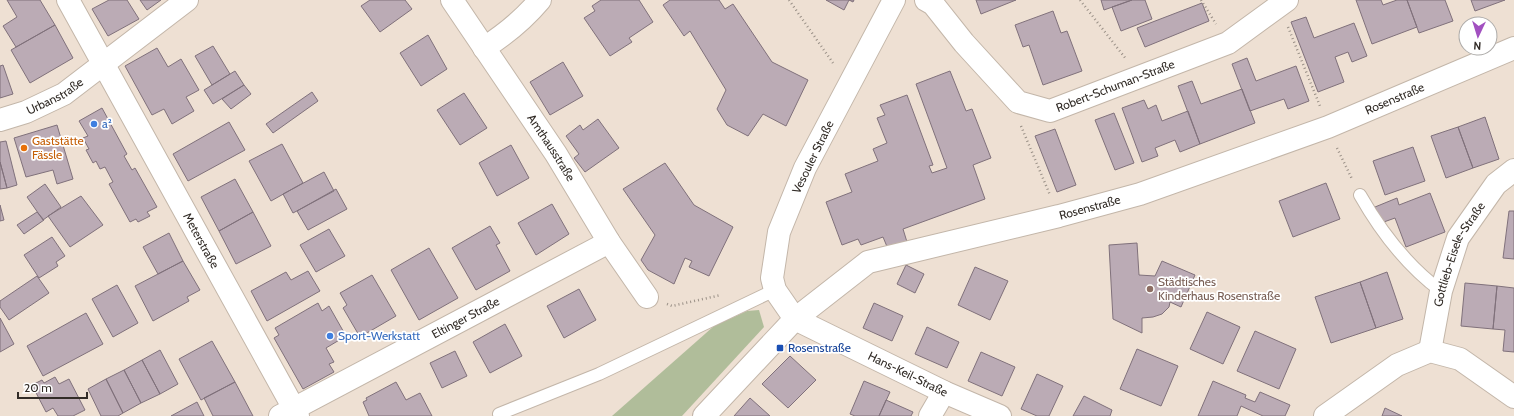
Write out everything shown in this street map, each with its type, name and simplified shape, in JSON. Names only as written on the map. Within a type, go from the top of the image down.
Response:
[{"type":"street","name":"Meterstraße","points":[[68,0],[104,64],[291,413]]},
{"type":"street","name":"Urbanstraße","points":[[0,120],[26,112],[64,94],[187,0]]},
{"type":"street","name":"Amthausstraße","points":[[452,0],[556,154],[609,242],[647,297]]},
{"type":"street","points":[[484,48],[504,35],[526,16],[540,0]]},
{"type":"street","name":"Vesouler Straße","points":[[795,319],[775,290],[772,278],[779,232],[802,175],[894,0]]},
{"type":"street","points":[[926,0],[933,4],[964,43],[1018,102]]},
{"type":"street","name":"Robert-Schuman-Straße","points":[[1018,102],[1050,111],[1228,43],[1283,3]]},
{"type":"street","name":"Rosenstraße","points":[[704,416],[795,319],[868,262],[1059,216],[1140,194],[1328,127],[1514,48]]},
{"type":"street","name":"Gottlieb-Eisele-Straße","points":[[1430,351],[1442,290],[1458,238],[1496,184],[1513,170]]},
{"type":"street","name":"Eltinger Straße","points":[[291,413],[609,242]]},
{"type":"street","name":"Hans-Keil-Straße","points":[[795,319],[944,392],[1000,416]]},
{"type":"street","points":[[1325,416],[1397,365],[1430,351],[1460,359],[1514,397]]},
{"type":"street","points":[[930,416],[944,392]]},
{"type":"lane","points":[[1360,195],[1375,222],[1400,253],[1426,279],[1442,290]]},
{"type":"lane","points":[[499,414],[598,374],[775,290]]},
{"type":"path","points":[[789,0],[833,63]]},
{"type":"path","points":[[1080,0],[1140,77]]},
{"type":"path","points":[[1201,0],[1228,43]]},
{"type":"path","points":[[1283,3],[1328,127],[1360,195]]},
{"type":"path","points":[[1018,102],[1017,116],[1059,216]]},
{"type":"path","points":[[647,297],[672,306],[728,293]]},
{"type":"green space","points":[[759,310],[764,327],[682,416],[612,416],[714,326],[747,311]]},
{"type":"building","points":[[7,0],[40,0],[55,25],[16,47],[3,26],[17,17]]},
{"type":"building","points":[[109,0],[127,0],[139,19],[108,36],[92,9]]},
{"type":"building","points":[[140,0],[161,0],[147,10]]},
{"type":"building","points":[[370,0],[405,0],[412,9],[380,32],[361,6]]},
{"type":"building","points":[[601,0],[639,0],[653,22],[629,38],[632,42],[610,56],[584,18],[595,11],[592,6]]},
{"type":"building","points":[[670,0],[719,0],[725,9],[733,4],[772,62],[808,80],[786,126],[763,114],[748,136],[727,125],[717,109],[726,90],[690,31],[684,36],[663,5]]},
{"type":"building","points":[[826,0],[849,0],[844,10]]},
{"type":"building","points":[[976,0],[1016,0],[981,14]]},
{"type":"building","points":[[1101,0],[1132,0],[1104,10]]},
{"type":"building","points":[[1132,0],[1145,0],[1152,19],[1121,31],[1112,7]]},
{"type":"building","points":[[1356,0],[1381,0],[1383,5],[1397,0],[1407,0],[1417,27],[1372,44]]},
{"type":"building","points":[[1407,0],[1445,0],[1453,21],[1419,33]]},
{"type":"building","points":[[1471,0],[1505,0],[1475,11]]},
{"type":"building","points":[[1202,3],[1209,21],[1145,47],[1137,28]]},
{"type":"building","points":[[1053,11],[1061,33],[1067,31],[1082,71],[1043,85],[1029,45],[1023,47],[1015,25]]},
{"type":"building","points":[[1306,17],[1314,38],[1354,23],[1367,56],[1352,62],[1348,52],[1335,57],[1344,82],[1318,92],[1291,22]]},
{"type":"building","points":[[55,25],[73,58],[30,83],[11,50]]},
{"type":"building","points":[[428,35],[447,69],[421,86],[400,53]]},
{"type":"building","points":[[213,46],[230,74],[212,85],[195,56]]},
{"type":"building","points":[[157,48],[168,67],[181,59],[199,90],[186,97],[194,111],[172,124],[164,109],[152,115],[125,66]]},
{"type":"building","points":[[1247,58],[1256,81],[1296,66],[1309,101],[1288,109],[1284,99],[1250,111],[1232,64]]},
{"type":"building","points":[[563,62],[583,96],[550,115],[530,82]]},
{"type":"building","points":[[3,65],[13,94],[0,98],[0,66]]},
{"type":"building","points":[[235,71],[244,85],[213,104],[204,90]]},
{"type":"building","points":[[950,71],[966,111],[972,109],[991,158],[973,165],[985,199],[903,229],[907,242],[888,249],[883,237],[861,245],[858,239],[842,245],[826,202],[852,192],[845,174],[878,161],[873,149],[887,143],[877,118],[885,115],[880,105],[907,95],[933,165],[929,166],[932,173],[947,168],[916,84]]},
{"type":"building","points":[[1192,81],[1201,104],[1242,89],[1255,123],[1200,144],[1178,86]]},
{"type":"building","points":[[244,85],[251,94],[231,109],[222,99]]},
{"type":"building","points":[[312,92],[318,101],[273,133],[266,124]]},
{"type":"building","points":[[464,93],[487,128],[460,145],[437,110]]},
{"type":"building","points":[[1144,100],[1148,109],[1156,105],[1162,121],[1188,111],[1200,144],[1180,152],[1175,140],[1155,148],[1158,156],[1142,162],[1122,108]]},
{"type":"building","points":[[102,108],[127,154],[124,156],[132,170],[135,168],[157,207],[147,212],[150,216],[138,222],[136,219],[130,222],[109,184],[113,182],[105,167],[100,169],[96,161],[93,163],[86,150],[89,149],[83,138],[88,136],[79,121]]},
{"type":"building","points":[[1114,113],[1134,163],[1115,170],[1095,120]]},
{"type":"building","points":[[1485,117],[1499,159],[1473,168],[1458,127]]},
{"type":"building","points":[[598,119],[619,148],[585,172],[574,158],[579,154],[566,136],[580,125],[583,130]]},
{"type":"building","points":[[229,122],[245,150],[188,181],[173,154]]},
{"type":"building","points":[[57,125],[73,179],[57,184],[53,170],[26,177],[14,138]]},
{"type":"building","points":[[1458,127],[1473,168],[1446,178],[1431,136]]},
{"type":"building","points":[[1055,129],[1076,185],[1057,192],[1035,136]]},
{"type":"building","points":[[6,141],[17,185],[7,188],[0,162],[0,142]]},
{"type":"building","points":[[282,144],[303,183],[271,201],[249,161]]},
{"type":"building","points":[[511,145],[529,178],[497,196],[479,163]]},
{"type":"building","points":[[1413,147],[1425,181],[1385,195],[1373,161]]},
{"type":"building","points":[[0,162],[7,188],[0,189]]},
{"type":"building","points":[[665,163],[694,205],[733,227],[709,276],[689,267],[692,261],[685,258],[674,284],[648,270],[641,260],[655,235],[623,189]]},
{"type":"building","points":[[324,172],[334,191],[293,213],[283,194]]},
{"type":"building","points":[[235,179],[253,212],[219,231],[201,197]]},
{"type":"building","points":[[1326,183],[1340,219],[1293,237],[1279,201]]},
{"type":"building","points":[[45,184],[61,207],[43,220],[27,197]]},
{"type":"building","points":[[336,189],[347,209],[308,230],[297,211]]},
{"type":"building","points":[[1430,193],[1445,232],[1406,247],[1395,218],[1381,223],[1375,207],[1397,198],[1399,205]]},
{"type":"building","points":[[81,196],[103,225],[70,247],[48,216]]},
{"type":"building","points":[[552,204],[569,234],[536,255],[518,223]]},
{"type":"building","points":[[0,205],[4,220],[0,221]]},
{"type":"building","points":[[1509,211],[1514,211],[1514,259],[1503,258]]},
{"type":"building","points":[[37,212],[44,220],[24,234],[17,225]]},
{"type":"building","points":[[253,212],[271,246],[236,264],[219,231]]},
{"type":"building","points":[[490,226],[500,243],[496,245],[510,271],[476,290],[452,248]]},
{"type":"building","points":[[329,229],[345,256],[316,272],[300,245]]},
{"type":"building","points":[[169,233],[183,261],[158,274],[143,247]]},
{"type":"building","points":[[52,237],[65,256],[56,262],[58,266],[39,278],[24,255]]},
{"type":"building","name":"Städtisches Kinderhaus Rosenstraße","points":[[1137,243],[1139,275],[1155,276],[1162,261],[1195,275],[1181,307],[1170,302],[1169,307],[1162,314],[1142,318],[1142,333],[1113,319],[1109,245]]},
{"type":"building","points":[[429,248],[458,298],[419,320],[391,270]]},
{"type":"building","points":[[183,261],[200,290],[187,297],[189,301],[153,321],[135,286]]},
{"type":"building","points":[[906,265],[924,274],[915,293],[897,284]]},
{"type":"building","points":[[975,267],[1008,281],[990,320],[958,305]]},
{"type":"building","points":[[308,271],[320,291],[267,321],[251,291],[286,272],[291,280]]},
{"type":"building","points":[[1387,272],[1403,319],[1376,328],[1360,282]]},
{"type":"building","points":[[372,275],[396,316],[360,337],[343,308],[347,305],[340,293]]},
{"type":"building","points":[[37,276],[49,293],[9,320],[0,307],[0,301]]},
{"type":"building","points":[[1360,282],[1376,328],[1331,343],[1315,297]]},
{"type":"building","points":[[1465,283],[1497,286],[1493,329],[1461,326]]},
{"type":"building","points":[[117,285],[138,323],[113,337],[92,299]]},
{"type":"building","points":[[1497,286],[1514,288],[1514,352],[1503,351],[1505,330],[1493,329]]},
{"type":"building","points":[[579,289],[596,320],[564,338],[547,306]]},
{"type":"building","points":[[318,303],[322,311],[329,306],[346,336],[326,348],[334,362],[329,364],[334,372],[303,389],[274,338],[279,335],[275,328]]},
{"type":"building","points":[[874,303],[903,316],[892,341],[863,328]]},
{"type":"building","points":[[1207,312],[1240,327],[1223,364],[1190,349]]},
{"type":"building","points":[[86,313],[103,344],[43,376],[27,346]]},
{"type":"building","points":[[0,318],[14,344],[0,352]]},
{"type":"building","points":[[505,324],[522,356],[490,373],[473,342]]},
{"type":"building","points":[[927,327],[959,342],[947,368],[915,354]]},
{"type":"building","points":[[1255,331],[1296,349],[1279,389],[1237,371]]},
{"type":"building","points":[[212,341],[235,382],[201,400],[179,359]]},
{"type":"building","points":[[1137,349],[1178,366],[1161,406],[1120,389]]},
{"type":"building","points":[[160,350],[178,384],[160,394],[142,360]]},
{"type":"building","points":[[455,351],[467,376],[442,388],[430,363]]},
{"type":"building","points":[[981,352],[1015,367],[1002,396],[968,381]]},
{"type":"building","points":[[790,356],[816,380],[788,408],[762,384]]},
{"type":"building","points":[[142,360],[160,394],[141,403],[124,370]]},
{"type":"building","points":[[124,370],[141,403],[123,413],[106,379]]},
{"type":"building","points":[[1037,374],[1063,386],[1049,416],[1037,416],[1021,409]]},
{"type":"building","points":[[55,377],[59,384],[69,379],[85,410],[73,416],[58,416],[53,408],[46,412],[32,385],[42,380],[44,383]]},
{"type":"building","points":[[106,379],[123,413],[118,416],[101,416],[88,389]]},
{"type":"building","points":[[864,381],[890,392],[879,416],[855,416],[850,414]]},
{"type":"building","points":[[1213,381],[1246,395],[1245,398],[1255,402],[1260,392],[1290,405],[1285,416],[1263,416],[1241,406],[1237,416],[1198,416]]},
{"type":"building","points":[[235,382],[253,416],[213,416],[204,398]]},
{"type":"building","points":[[396,382],[406,400],[420,393],[432,416],[369,416],[363,402],[367,400],[366,398]]},
{"type":"building","points":[[1084,396],[1112,410],[1110,416],[1073,416]]},
{"type":"building","points":[[750,398],[770,416],[734,416]]},
{"type":"building","points":[[886,400],[913,412],[911,416],[879,416]]},
{"type":"building","points":[[197,402],[204,416],[171,416]]},
{"type":"building","points":[[1385,408],[1402,416],[1382,416]]},
{"type":"place","name":"a²","points":[[94,124]]},
{"type":"place","name":"Gaststätte Fässle","points":[[24,148]]},
{"type":"place","name":"Städtisches Kinderhaus Rosenstraße","points":[[1150,289]]},
{"type":"place","name":"Sport-Werkstatt","points":[[330,336]]},
{"type":"place","name":"Rosenstraße","points":[[780,348]]}]
